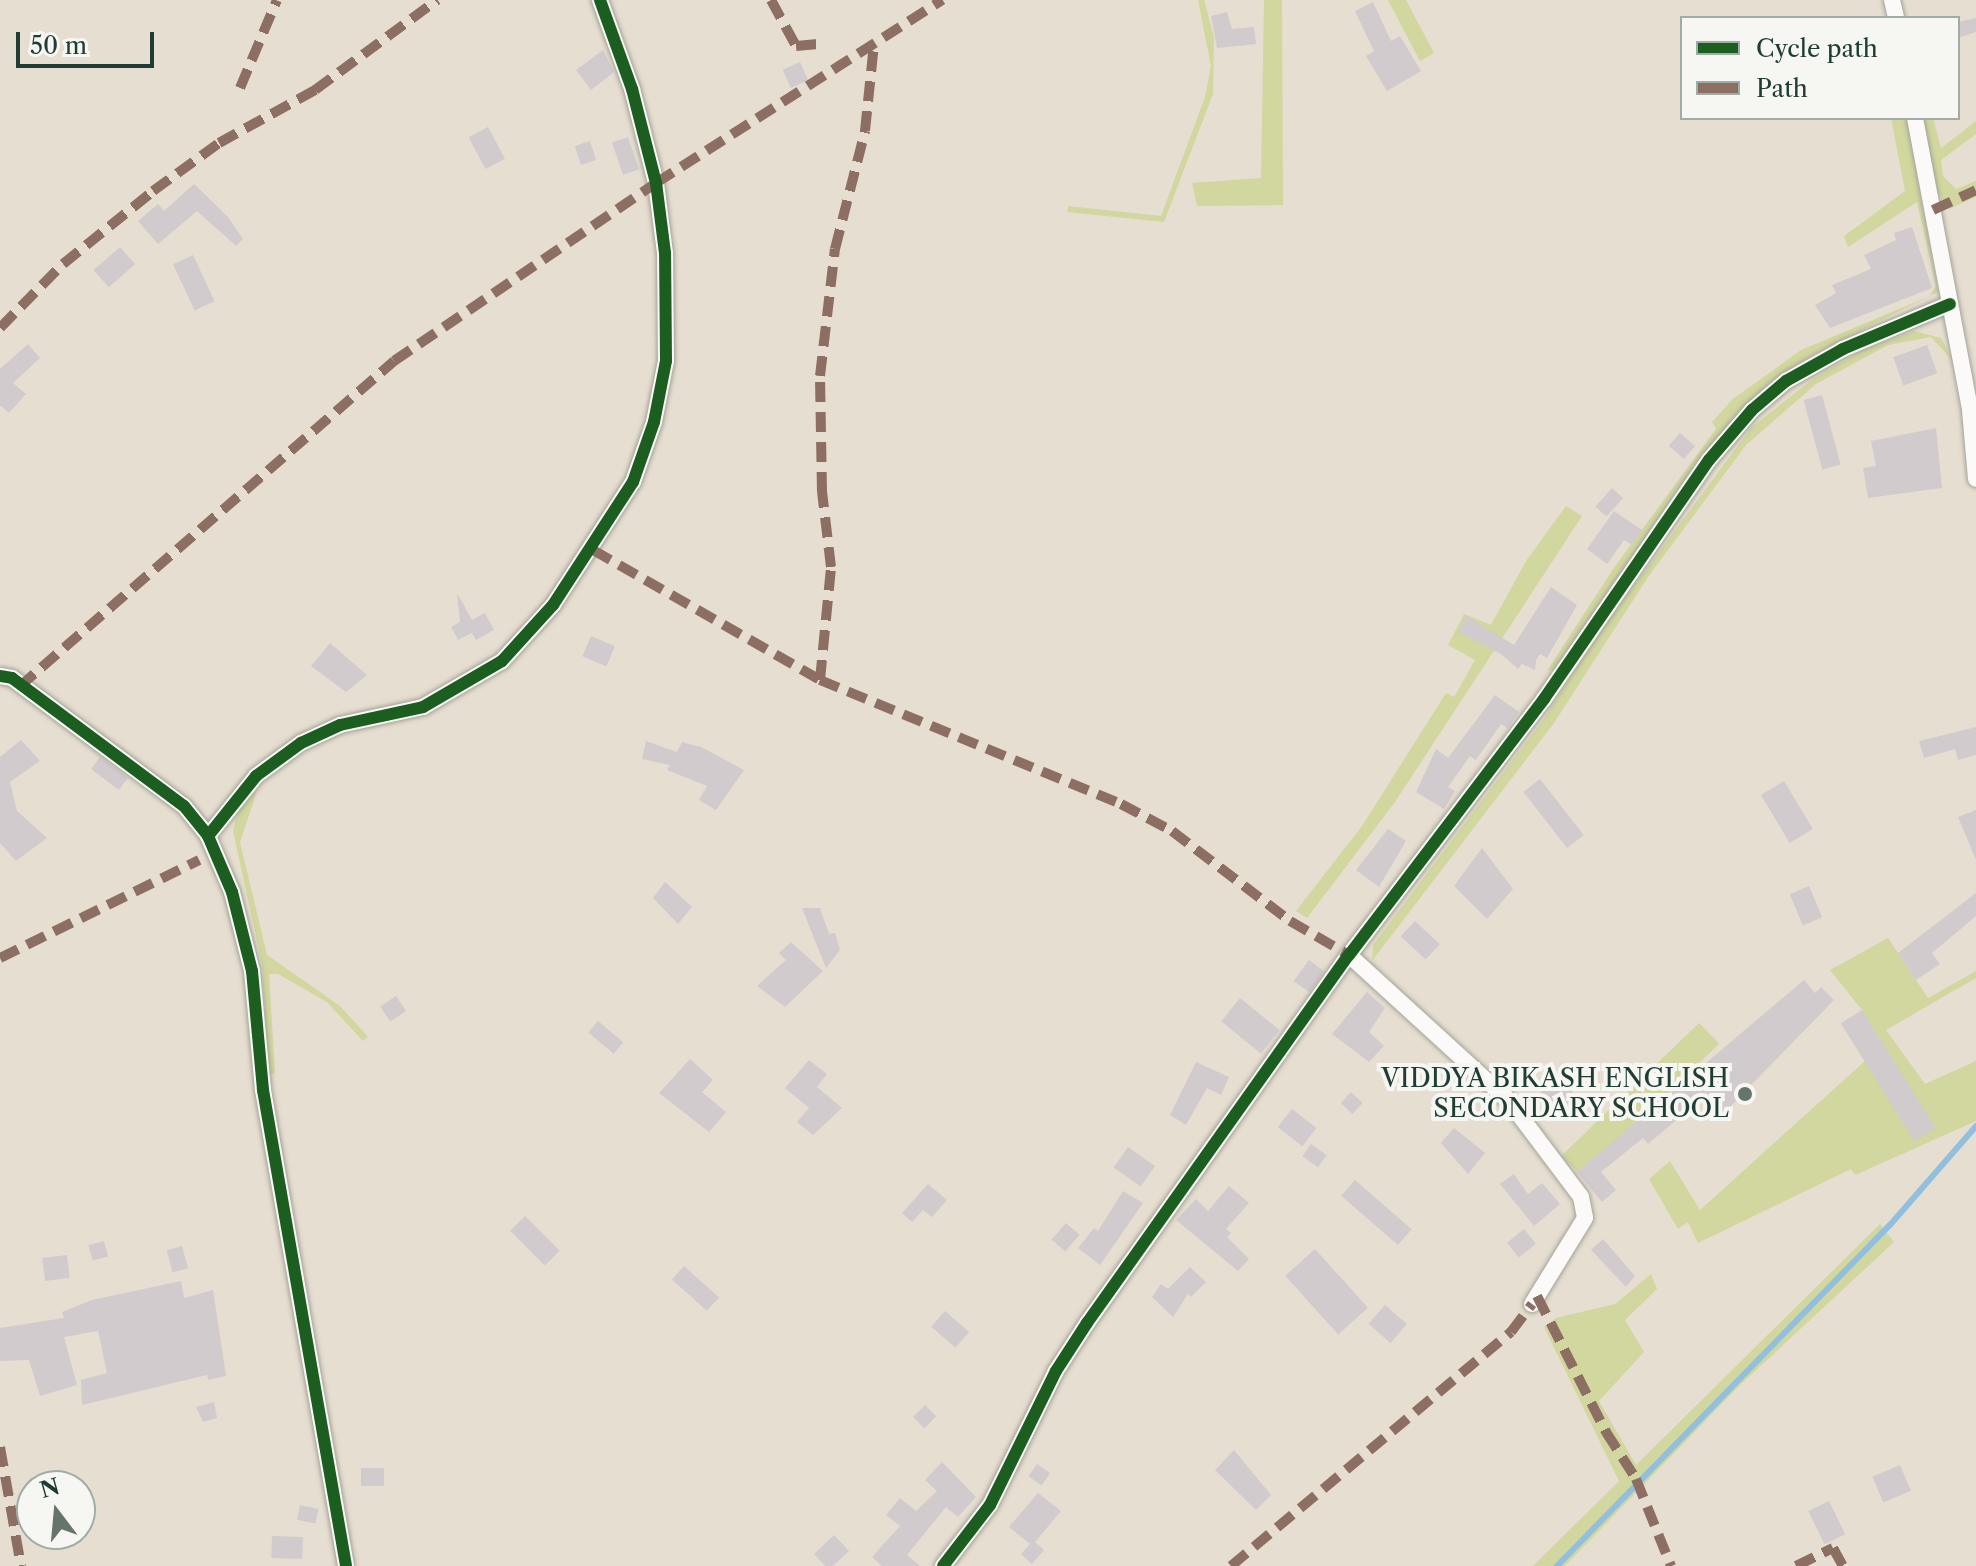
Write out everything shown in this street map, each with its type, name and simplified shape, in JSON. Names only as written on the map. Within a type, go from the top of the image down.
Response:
[{"type":"street","points":[[208,836],[256,776],[301,743],[340,725],[436,701],[502,661],[553,605],[633,482],[654,422],[666,361],[665,253],[656,183],[632,89],[600,0]]},
{"type":"street","points":[[1915,120],[1973,409],[1976,479]]},
{"type":"street","points":[[943,1566],[990,1505],[1056,1371],[1087,1323],[1349,955],[1544,699],[1709,460],[1752,410],[1786,381],[1843,349],[1950,304]]},
{"type":"street","points":[[0,676],[12,678],[165,791],[208,836],[232,892],[252,971],[263,1090],[346,1566]]},
{"type":"street","points":[[1349,955],[1508,1100],[1581,1197],[1585,1218],[1532,1304]]},
{"type":"green space","points":[[1198,0],[1204,0],[1214,37],[1213,94],[1164,222],[1067,212],[1068,206],[1161,216],[1205,97],[1211,66]]},
{"type":"green space","points":[[1264,0],[1282,0],[1283,205],[1197,206],[1192,183],[1261,178]]},
{"type":"green space","points":[[1388,0],[1406,0],[1434,53],[1420,61]]},
{"type":"green space","points":[[1891,120],[1907,120],[1938,292],[1930,296],[1936,286],[1917,202],[1848,247],[1844,236],[1905,191]]},
{"type":"green space","points":[[1922,120],[1934,120],[1941,148],[1976,121],[1976,134],[1941,160],[1943,176],[1956,189],[1976,181],[1976,197],[1949,209],[1937,191]]},
{"type":"green space","points":[[1930,296],[1814,354],[1769,383],[1743,408],[1680,487],[1558,668],[1547,671],[1613,569],[1716,429],[1712,422],[1733,399],[1801,350]]},
{"type":"green space","points":[[1914,331],[1941,338],[1953,361],[1931,337],[1888,345],[1816,384],[1746,445],[1648,577],[1554,723],[1372,961],[1373,945],[1543,720],[1599,633],[1751,428],[1814,378],[1861,351]]},
{"type":"green space","points":[[1566,506],[1582,516],[1395,802],[1307,918],[1296,911],[1362,826],[1446,693],[1454,697],[1475,660],[1448,645],[1464,614],[1491,625],[1526,561]]},
{"type":"green space","points":[[253,786],[256,794],[240,842],[267,955],[340,1006],[368,1037],[363,1041],[327,1002],[278,974],[269,974],[275,1073],[269,1075],[262,964],[233,831],[239,804]]},
{"type":"green space","points":[[1888,938],[1928,998],[1976,971],[1976,978],[1886,1030],[1925,1084],[1976,1061],[1976,1121],[1855,1175],[1851,1169],[1698,1243],[1688,1222],[1678,1229],[1649,1179],[1670,1161],[1700,1210],[1865,1061],[1915,1140],[1935,1128],[1862,1010],[1830,970]]},
{"type":"green space","points":[[1699,1023],[1719,1044],[1582,1177],[1562,1156]]},
{"type":"green space","points":[[1880,1224],[1894,1242],[1738,1387],[1565,1566],[1533,1566],[1619,1481],[1544,1327],[1556,1318],[1615,1304],[1651,1274],[1657,1289],[1625,1320],[1644,1352],[1599,1401],[1636,1465]]},
{"type":"building","points":[[1373,2],[1391,41],[1400,36],[1421,71],[1387,91],[1366,56],[1374,51],[1355,11]]},
{"type":"building","points":[[1227,12],[1232,29],[1254,27],[1256,44],[1217,48],[1211,16]]},
{"type":"building","points":[[1976,18],[1976,32],[1960,37],[1960,22]]},
{"type":"building","points":[[603,50],[614,72],[591,90],[576,70]]},
{"type":"building","points":[[800,62],[808,80],[791,88],[783,70]]},
{"type":"building","points":[[488,127],[505,159],[485,169],[469,137]]},
{"type":"building","points":[[628,137],[639,169],[623,175],[612,143]]},
{"type":"building","points":[[590,141],[596,160],[581,165],[575,146]]},
{"type":"building","points":[[194,184],[228,217],[243,239],[236,246],[197,211],[158,244],[138,221],[158,204],[164,211]]},
{"type":"building","points":[[1912,227],[1932,288],[1830,328],[1815,305],[1836,293],[1832,285],[1871,269],[1864,255],[1896,240],[1894,233]]},
{"type":"building","points":[[120,247],[135,264],[109,287],[94,270]]},
{"type":"building","points":[[193,255],[215,301],[195,311],[173,264]]},
{"type":"building","points":[[28,344],[40,358],[13,383],[26,394],[9,413],[0,405],[0,369]]},
{"type":"building","points":[[1927,345],[1937,373],[1903,386],[1893,357]]},
{"type":"building","points":[[1822,395],[1841,465],[1822,469],[1804,400]]},
{"type":"building","points":[[1936,428],[1942,488],[1868,498],[1863,468],[1876,466],[1871,441]]},
{"type":"building","points":[[1680,433],[1695,446],[1684,459],[1669,446]]},
{"type":"building","points":[[1612,488],[1623,498],[1606,517],[1595,507]]},
{"type":"building","points":[[1614,511],[1642,530],[1632,545],[1624,540],[1607,564],[1587,549]]},
{"type":"building","points":[[1551,587],[1577,605],[1547,658],[1540,654],[1536,660],[1535,670],[1522,664],[1518,669],[1501,654],[1458,632],[1466,616],[1514,645]]},
{"type":"building","points":[[457,593],[472,620],[485,613],[494,630],[476,640],[472,633],[458,640],[451,627],[460,622]]},
{"type":"building","points":[[591,636],[615,646],[606,666],[582,656]]},
{"type":"building","points":[[330,643],[367,675],[346,692],[311,666]]},
{"type":"building","points":[[1495,695],[1519,712],[1508,728],[1501,724],[1476,760],[1470,756],[1448,787],[1455,791],[1444,809],[1416,792],[1436,749],[1448,758]]},
{"type":"building","points":[[1976,727],[1976,755],[1958,760],[1955,749],[1924,758],[1919,741]]},
{"type":"building","points":[[21,740],[40,761],[10,782],[17,811],[47,838],[16,861],[0,843],[0,757]]},
{"type":"building","points":[[646,741],[677,752],[682,742],[701,747],[744,770],[716,810],[699,800],[707,786],[667,770],[670,765],[642,759]]},
{"type":"building","points":[[100,757],[128,778],[119,790],[91,769]]},
{"type":"building","points":[[1540,779],[1584,835],[1567,848],[1523,792]]},
{"type":"building","points":[[1784,781],[1813,829],[1790,843],[1761,795]]},
{"type":"building","points":[[1976,810],[1976,860],[1958,817]]},
{"type":"building","points":[[1388,829],[1406,841],[1379,887],[1356,870]]},
{"type":"building","points":[[1482,848],[1513,889],[1487,919],[1454,886]]},
{"type":"building","points":[[665,882],[692,907],[678,924],[653,898]]},
{"type":"building","points":[[1809,886],[1822,917],[1803,926],[1790,894]]},
{"type":"building","points":[[1976,893],[1976,916],[1932,953],[1940,964],[1916,980],[1898,953]]},
{"type":"building","points":[[802,908],[820,908],[829,934],[835,933],[840,950],[826,968]]},
{"type":"building","points":[[1415,921],[1440,944],[1426,960],[1401,936]]},
{"type":"building","points":[[791,942],[823,971],[785,1007],[757,986],[786,960],[779,953]]},
{"type":"building","points":[[1309,960],[1324,971],[1309,992],[1294,981]]},
{"type":"building","points":[[1804,980],[1815,993],[1821,987],[1834,1000],[1724,1113],[1707,1094],[1648,1144],[1643,1138],[1601,1172],[1616,1190],[1602,1202],[1577,1172]]},
{"type":"building","points":[[1367,992],[1385,1008],[1369,1032],[1384,1046],[1369,1062],[1332,1034]]},
{"type":"building","points":[[396,996],[406,1011],[390,1022],[380,1007]]},
{"type":"building","points":[[1240,998],[1280,1030],[1261,1053],[1221,1021]]},
{"type":"building","points":[[1862,1010],[1936,1128],[1914,1141],[1841,1023]]},
{"type":"building","points":[[598,1021],[623,1042],[614,1054],[588,1032]]},
{"type":"building","points":[[690,1059],[713,1080],[702,1092],[726,1112],[709,1132],[659,1093]]},
{"type":"building","points":[[809,1060],[827,1074],[817,1087],[842,1108],[813,1135],[797,1122],[809,1108],[785,1088]]},
{"type":"building","points":[[1196,1062],[1229,1077],[1221,1095],[1207,1088],[1186,1125],[1170,1115]]},
{"type":"building","points":[[1561,1077],[1576,1097],[1553,1114],[1538,1094]]},
{"type":"building","points":[[1351,1092],[1363,1103],[1352,1114],[1341,1103]]},
{"type":"building","points":[[1292,1109],[1316,1128],[1302,1146],[1278,1127]]},
{"type":"building","points":[[1454,1128],[1485,1153],[1468,1174],[1441,1143]]},
{"type":"building","points":[[1311,1144],[1327,1155],[1318,1167],[1302,1156]]},
{"type":"building","points":[[1128,1147],[1155,1166],[1141,1186],[1114,1167]]},
{"type":"building","points":[[1514,1174],[1528,1194],[1542,1183],[1560,1204],[1534,1226],[1500,1184]]},
{"type":"building","points":[[1355,1180],[1412,1229],[1398,1245],[1341,1196]]},
{"type":"building","points":[[928,1184],[947,1200],[932,1217],[923,1210],[912,1222],[902,1213]]},
{"type":"building","points":[[1229,1186],[1249,1203],[1226,1229],[1231,1233],[1227,1237],[1249,1259],[1238,1271],[1176,1220],[1196,1199],[1208,1211]]},
{"type":"building","points":[[1123,1191],[1143,1203],[1100,1265],[1078,1248],[1094,1228],[1098,1231]]},
{"type":"building","points":[[525,1216],[560,1251],[545,1265],[510,1231]]},
{"type":"building","points":[[1066,1223],[1080,1235],[1065,1251],[1052,1240]]},
{"type":"building","points":[[1524,1229],[1536,1244],[1519,1258],[1507,1243]]},
{"type":"building","points":[[1603,1239],[1635,1276],[1626,1287],[1591,1250]]},
{"type":"building","points":[[104,1241],[108,1256],[93,1261],[89,1245]]},
{"type":"building","points":[[182,1246],[188,1268],[172,1272],[167,1250]]},
{"type":"building","points":[[1315,1249],[1368,1308],[1338,1334],[1285,1276]]},
{"type":"building","points":[[67,1255],[70,1278],[45,1281],[42,1258]]},
{"type":"building","points":[[684,1266],[719,1297],[707,1311],[672,1279]]},
{"type":"building","points":[[1190,1267],[1206,1282],[1191,1297],[1188,1294],[1173,1317],[1152,1297],[1161,1284],[1168,1289]]},
{"type":"building","points":[[181,1281],[184,1298],[213,1290],[226,1376],[208,1380],[207,1375],[82,1405],[81,1380],[107,1373],[98,1331],[64,1337],[77,1385],[40,1396],[29,1360],[0,1361],[0,1328],[64,1318],[62,1312],[92,1300]]},
{"type":"building","points":[[1385,1305],[1407,1324],[1390,1343],[1369,1324]]},
{"type":"building","points":[[945,1311],[969,1332],[955,1348],[931,1327]]},
{"type":"building","points":[[214,1402],[217,1418],[203,1422],[196,1407]]},
{"type":"building","points":[[925,1405],[936,1416],[924,1428],[913,1417]]},
{"type":"building","points":[[1234,1450],[1271,1495],[1256,1510],[1215,1470]]},
{"type":"building","points":[[942,1462],[976,1497],[958,1517],[946,1507],[907,1555],[920,1566],[882,1566],[872,1557],[900,1526],[886,1515],[900,1498],[916,1511],[937,1491],[925,1480]]},
{"type":"building","points":[[1037,1464],[1050,1473],[1042,1485],[1028,1476]]},
{"type":"building","points":[[1900,1465],[1911,1491],[1883,1502],[1872,1477]]},
{"type":"building","points":[[361,1468],[384,1468],[384,1486],[361,1486]]},
{"type":"building","points":[[1038,1493],[1061,1511],[1035,1542],[1044,1550],[1032,1564],[1021,1554],[1030,1544],[1009,1527]]},
{"type":"building","points":[[1829,1501],[1845,1534],[1825,1544],[1808,1511]]},
{"type":"building","points":[[300,1505],[319,1509],[315,1524],[297,1520]]},
{"type":"building","points":[[834,1535],[849,1551],[833,1566],[825,1566],[814,1554]]},
{"type":"building","points":[[272,1536],[303,1537],[302,1559],[271,1558]]},
{"type":"waterway","points":[[1557,1566],[1890,1225],[1976,1126]]},
{"type":"marked path","points":[[240,88],[277,0]]},
{"type":"marked path","points":[[0,328],[63,264],[153,191],[219,143],[315,90],[437,0]]},
{"type":"marked path","points":[[771,0],[796,46],[821,44]]},
{"type":"marked path","points":[[19,687],[394,361],[656,183],[942,0]]},
{"type":"marked path","points":[[820,680],[831,567],[822,492],[820,376],[835,249],[865,131],[874,44]]},
{"type":"marked path","points":[[1933,210],[1976,190]]},
{"type":"marked path","points":[[593,550],[820,680],[1121,804],[1172,831],[1290,921],[1349,955]]},
{"type":"marked path","points":[[0,958],[199,860]]},
{"type":"marked path","points":[[1537,1296],[1606,1432],[1636,1479],[1671,1566]]},
{"type":"marked path","points":[[1231,1566],[1511,1332],[1532,1304]]},
{"type":"marked path","points":[[0,1447],[21,1566]]},
{"type":"marked path","points":[[1796,1566],[1833,1548],[1843,1566]]},
{"type":"cycle path","points":[[208,836],[256,776],[301,743],[340,725],[423,707],[502,661],[553,605],[633,482],[654,422],[666,361],[665,253],[656,183],[632,89],[600,0]]},
{"type":"cycle path","points":[[943,1566],[990,1505],[1056,1371],[1087,1323],[1349,955],[1544,699],[1709,460],[1752,410],[1786,381],[1843,349],[1950,304]]},
{"type":"cycle path","points":[[0,676],[12,678],[184,806],[208,836],[232,892],[252,971],[263,1090],[346,1566]]},
{"type":"place","name":"VIDDYA BIKASH ENGLISH SECONDARY SCHOOL","points":[[1745,1094]]}]
